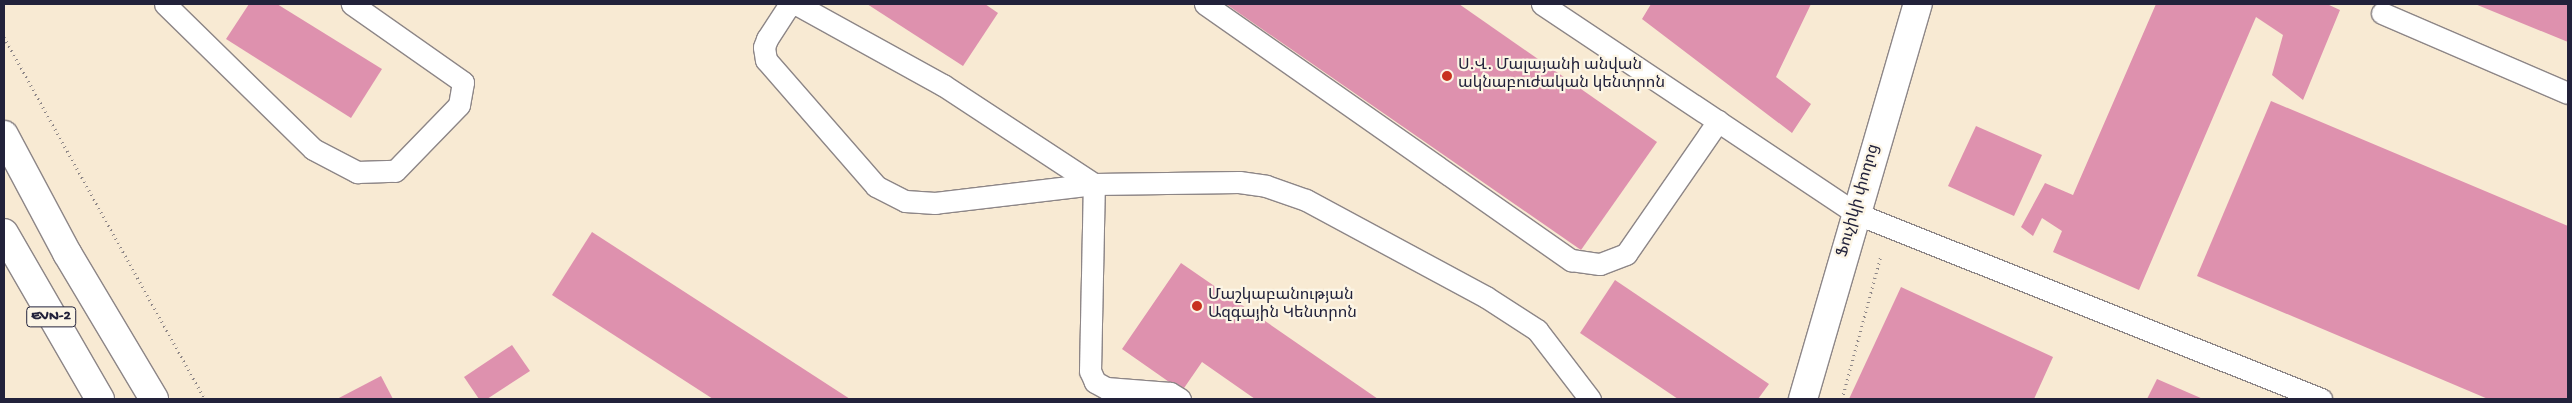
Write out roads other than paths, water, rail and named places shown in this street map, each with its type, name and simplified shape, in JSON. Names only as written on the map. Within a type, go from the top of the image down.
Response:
[{"type":"main road","name":"Ֆուչիկի փողոց","points":[[1803,399],[1918,4]]},
{"type":"main road","points":[[4,135],[66,253],[154,399]]},
{"type":"main road","name":"EVN-2","points":[[4,232],[100,399]]},
{"type":"lane","points":[[165,4],[313,149],[357,172],[395,172],[459,105],[463,82],[352,4]]},
{"type":"lane","points":[[1094,184],[942,85],[796,4],[788,7],[767,39],[764,47],[766,60],[876,186],[905,201],[934,203],[1094,184],[1239,182],[1266,186],[1306,200],[1486,297],[1536,330],[1590,399]]},
{"type":"lane","points":[[1205,4],[1571,260],[1600,264],[1626,254],[1718,121]]},
{"type":"lane","points":[[1542,4],[1856,213],[2321,399]]},
{"type":"lane","points":[[2382,13],[2568,94]]},
{"type":"lane","points":[[1094,184],[1090,371],[1095,382],[1106,388],[1170,393],[1180,399]]},
{"type":"place","name":"Ս.Վ. Մալայանի անվան ակնաբուժական կենտրոն","points":[[1447,76]]},
{"type":"place","name":"Մաշկաբանության Ազգային Կենտրոն","points":[[1197,306]]}]
